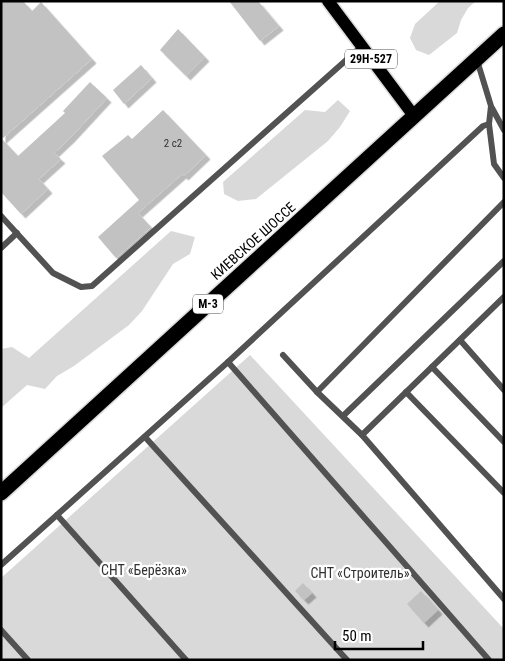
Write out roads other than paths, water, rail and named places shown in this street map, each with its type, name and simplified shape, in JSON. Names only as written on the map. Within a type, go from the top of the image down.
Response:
[{"type":"highway","name":"КИЕВСКОЕ ШОССЕ","points":[[1,493],[504,34]]},
{"type":"main road","name":"29Н-527","points":[[328,1],[414,116]]},
{"type":"lane","points":[[1,216],[53,273],[81,287],[92,286],[362,46]]},
{"type":"lane","points":[[477,59],[491,106],[504,130]]},
{"type":"lane","points":[[491,106],[489,124],[494,164],[504,178]]},
{"type":"lane","points":[[1,565],[228,362],[483,126],[489,124]]},
{"type":"lane","points":[[317,392],[504,202]]},
{"type":"lane","points":[[1,248],[17,233]]},
{"type":"lane","points":[[344,416],[504,261]]},
{"type":"lane","points":[[362,435],[504,297]]},
{"type":"lane","points":[[460,340],[504,390]]},
{"type":"lane","points":[[283,355],[317,392],[362,435],[504,599]]},
{"type":"lane","points":[[228,362],[489,660]]},
{"type":"lane","points":[[432,366],[504,442]]},
{"type":"lane","points":[[406,392],[504,493]]},
{"type":"lane","points":[[145,437],[348,660]]},
{"type":"lane","points":[[57,515],[186,660]]},
{"type":"lane","points":[[1,630],[28,660]]},
{"type":"park label","name":"СНТ «Берёзка»","points":[[144,570]]},
{"type":"park label","name":"СНТ «Строитель»","points":[[360,573]]}]
